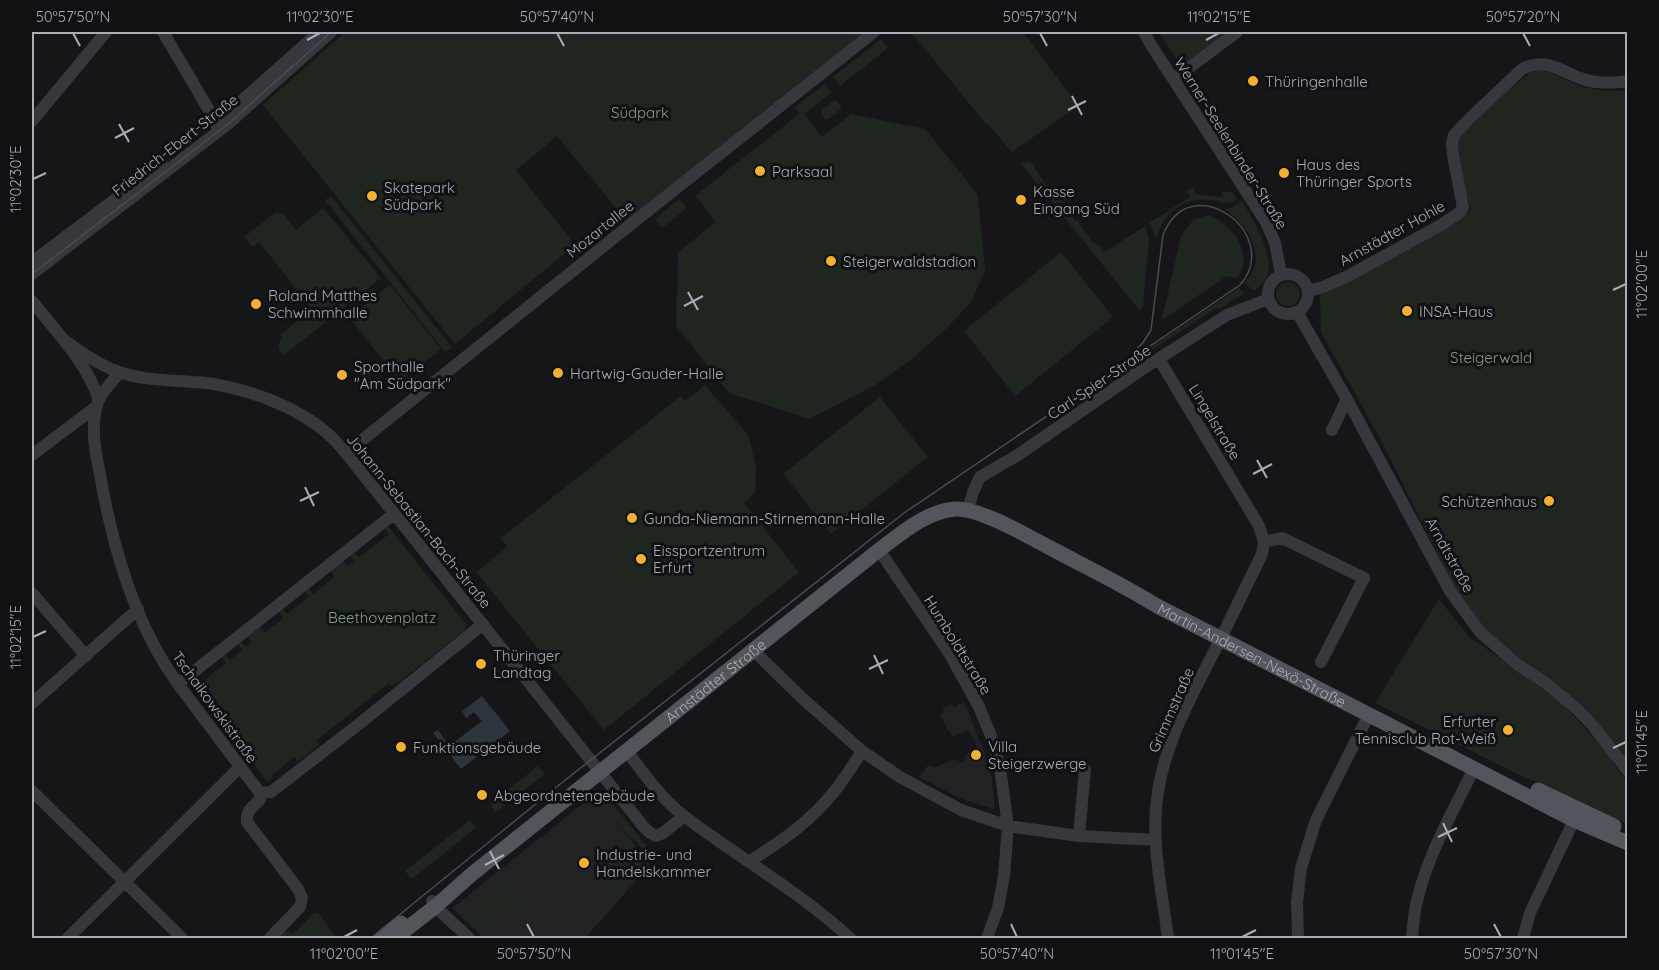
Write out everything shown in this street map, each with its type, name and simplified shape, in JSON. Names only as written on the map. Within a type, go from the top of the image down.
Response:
[{"type":"main road","name":"Arnstädter Straße","points":[[395,939],[434,904],[879,550],[925,517],[955,509],[968,510]]},
{"type":"main road","name":"Martin-Andersen-Nexö-Straße","points":[[968,510],[1022,533],[1134,592],[1162,601],[1368,714],[1575,820],[1628,843]]},
{"type":"main road","name":"Martin-Andersen-Nexö-Straße","points":[[1222,635],[1628,832]]},
{"type":"main road","name":"Arnstädter Straße","points":[[382,939],[434,904]]},
{"type":"street","points":[[32,121],[106,32]]},
{"type":"street","points":[[163,32],[217,127]]},
{"type":"street","name":"Friedrich-Ebert-Straße","points":[[32,274],[217,127],[319,32]]},
{"type":"street","name":"Friedrich-Ebert-Straße","points":[[32,262],[217,127],[250,106],[332,32]]},
{"type":"street","name":"Mozartallee","points":[[346,453],[634,221],[874,32]]},
{"type":"street","name":"Werner-Seelenbinder-Straße","points":[[1144,32],[1266,222],[1275,243],[1281,274]]},
{"type":"street","points":[[1174,79],[1237,32]]},
{"type":"street","name":"Arnstädter Hohle","points":[[1308,291],[1348,276],[1459,213],[1463,207],[1453,155],[1454,135],[1522,69],[1538,63],[1596,82],[1628,81]]},
{"type":"street","points":[[1290,273],[1301,278],[1308,291],[1306,303],[1297,312],[1289,314],[1275,310],[1268,299],[1270,284],[1281,274],[1290,273]]},
{"type":"street","name":"Carl-Spier-Straße","points":[[968,510],[980,477],[1018,455],[1159,358],[1227,315],[1268,299]]},
{"type":"street","points":[[32,301],[67,342],[91,381],[98,403]]},
{"type":"street","name":"Arndtstraße","points":[[1297,312],[1348,401],[1450,591],[1463,610],[1480,632],[1518,665],[1546,683],[1578,710],[1628,771]]},
{"type":"street","points":[[32,455],[98,403],[120,372],[100,364],[67,342]]},
{"type":"street","name":"Lingelstraße","points":[[1159,358],[1259,526],[1264,542]]},
{"type":"street","name":"Johann-Sebastian-Bach-Straße","points":[[120,372],[150,378],[216,385],[267,399],[303,416],[329,434],[395,513],[643,826],[656,836],[684,816]]},
{"type":"street","points":[[1332,430],[1348,401]]},
{"type":"street","name":"Tschaikowskistraße","points":[[98,403],[94,432],[102,489],[121,563],[138,609],[166,669],[260,793]]},
{"type":"street","points":[[178,684],[395,513]]},
{"type":"street","points":[[1222,635],[1262,554],[1264,542],[1282,538],[1364,578],[1321,662]]},
{"type":"street","name":"Humboldtstraße","points":[[879,550],[943,642],[991,735],[1000,768],[1008,826],[1004,876],[998,908],[987,939]]},
{"type":"street","points":[[32,593],[86,656]]},
{"type":"street","points":[[32,703],[138,609]]},
{"type":"street","points":[[270,939],[300,907],[302,898],[298,889],[247,822],[250,808],[260,800],[260,793],[271,792],[483,624]]},
{"type":"street","name":"Grimmstraße","points":[[1168,939],[1156,840],[1157,793],[1161,772],[1178,724],[1222,635]]},
{"type":"street","points":[[753,650],[802,698],[862,751],[900,777],[961,810],[1008,826],[1079,836],[1156,840]]},
{"type":"street","points":[[1298,939],[1297,902],[1301,868],[1316,820],[1368,714]]},
{"type":"street","points":[[627,751],[653,784],[684,816],[819,911],[850,939]]},
{"type":"street","points":[[750,861],[779,842],[815,812],[833,794],[862,751]]},
{"type":"street","points":[[68,939],[240,767]]},
{"type":"street","points":[[1412,939],[1417,900],[1429,862],[1445,824],[1474,768]]},
{"type":"street","points":[[1079,836],[1086,769]]},
{"type":"street","points":[[32,791],[182,939]]},
{"type":"street","points":[[1523,939],[1536,898],[1575,820]]},
{"type":"street","points":[[434,904],[469,939]]},
{"type":"shaded area","points":[[482,696],[510,731],[461,769],[433,733],[438,730],[449,746],[482,721],[474,712],[466,718],[462,711]]},
{"type":"shaded area","name":"Villa Steigerzwerge","points":[[964,702],[986,756],[992,780],[995,808],[993,809],[959,798],[919,777],[928,765],[935,767],[956,759],[961,762],[966,759],[965,755],[977,749],[968,730],[952,737],[940,714],[944,712],[942,708],[952,704],[954,707]]},
{"type":"shaded area","points":[[600,790],[618,810],[612,816],[650,865],[585,938],[484,938],[452,908]]},
{"type":"green space","name":"Südpark","points":[[345,32],[870,32],[628,223],[557,136],[516,170],[575,245],[455,344],[263,105]]},
{"type":"green space","points":[[911,32],[1023,32],[1078,106],[1012,152],[986,124]]},
{"type":"green space","points":[[1159,32],[1231,32],[1182,67]]},
{"type":"green space","points":[[881,39],[888,48],[840,86],[833,77]]},
{"type":"green space","name":"Steigerwald","points":[[1538,67],[1582,87],[1627,91],[1627,763],[1483,629],[1457,593],[1381,440],[1321,332],[1320,293],[1471,210],[1464,186],[1457,141],[1484,110]]},
{"type":"green space","name":"Steigerwaldstadion","points":[[825,84],[832,92],[804,114],[822,137],[851,114],[925,129],[978,195],[985,270],[972,301],[947,328],[912,359],[877,384],[809,419],[729,393],[676,326],[678,252],[716,222],[695,196],[799,114],[795,107]]},
{"type":"green space","points":[[834,100],[838,101],[841,109],[829,119],[825,119],[821,114],[822,110]]},
{"type":"green space","points":[[1030,161],[1052,194],[1056,191],[1075,221],[1077,220],[1092,242],[1105,252],[1145,226],[1149,240],[1143,307],[1140,311],[1021,164]]},
{"type":"green space","points":[[1195,187],[1195,194],[1222,197],[1223,191],[1233,193],[1237,199],[1226,203],[1200,200],[1183,204],[1169,214],[1157,238],[1155,237],[1149,223],[1190,197],[1186,190]]},
{"type":"green space","points":[[331,196],[452,347],[445,352],[325,200]]},
{"type":"green space","points":[[679,199],[687,208],[662,228],[655,219]]},
{"type":"green space","points":[[1242,201],[1260,234],[1269,261],[1268,273],[1263,283],[1253,290],[1244,283],[1253,271],[1255,253],[1253,244],[1244,227],[1224,209],[1231,208]]},
{"type":"green space","points":[[323,208],[381,278],[284,355],[278,348],[283,338],[280,335],[312,309],[259,242],[252,247],[244,237],[276,212],[283,214],[296,230]]},
{"type":"green space","points":[[1208,215],[1226,225],[1239,241],[1244,260],[1242,270],[1237,279],[1229,276],[1224,278],[1162,319],[1181,235],[1193,220]]},
{"type":"green space","points":[[1061,252],[1113,317],[1015,396],[964,331]]},
{"type":"green space","points":[[1288,282],[1296,286],[1300,294],[1296,302],[1288,306],[1280,302],[1276,294],[1280,286]]},
{"type":"green space","points":[[390,285],[441,349],[400,382],[349,317]]},
{"type":"green space","points":[[1239,288],[1245,293],[1219,309],[1217,308],[1141,357],[1139,355]]},
{"type":"green space","name":"Eissportzentrum Erfurt","points":[[705,385],[748,435],[756,465],[755,493],[744,503],[799,572],[604,730],[476,572],[507,547],[501,538],[681,396],[685,401]]},
{"type":"green space","points":[[880,397],[928,457],[831,534],[783,474]]},
{"type":"green space","points":[[375,465],[401,497],[396,501],[370,469]]},
{"type":"green space","points":[[403,500],[428,532],[442,538],[447,544],[438,549],[431,546],[398,504]]},
{"type":"green space","name":"Beethovenplatz","points":[[388,526],[466,624],[465,630],[399,682],[392,686],[389,683],[317,740],[319,744],[298,762],[294,757],[267,782],[192,681],[197,677],[202,682],[226,663],[222,657],[225,654],[230,660],[242,650],[238,644],[241,642],[246,647],[252,642],[248,637],[260,627],[264,633],[283,618],[279,612],[283,609],[287,614],[309,597],[305,591],[309,588],[313,594],[334,577],[331,571],[343,561],[348,566],[354,561],[350,556],[355,552],[359,557],[389,534],[385,528]]},
{"type":"green space","name":"Erfurter Tennisclub Rot-Weiß","points":[[1439,599],[1469,637],[1549,691],[1608,754],[1627,783],[1627,824],[1518,774],[1375,703]]},
{"type":"green space","points":[[538,766],[545,774],[496,812],[490,804]]},
{"type":"green space","points":[[604,798],[615,807],[609,812],[604,806],[582,823],[579,818]]},
{"type":"green space","points":[[618,810],[647,846],[643,850],[612,816]]},
{"type":"green space","points":[[470,820],[476,828],[412,879],[405,871]]},
{"type":"green space","points":[[633,842],[650,865],[585,938],[580,938],[619,893],[602,878]]},
{"type":"green space","points":[[576,869],[580,873],[550,907],[546,902]]},
{"type":"green space","points":[[512,881],[523,895],[506,908],[520,899],[523,901],[508,919],[492,905],[496,911],[481,928],[485,932],[484,938],[469,924],[467,918]]},
{"type":"green space","points":[[314,913],[319,914],[337,938],[275,938],[283,931],[293,934]]},
{"type":"tram line","points":[[32,274],[228,124],[331,32]]},
{"type":"tram line","points":[[371,938],[559,785],[904,513],[1240,285],[1250,266],[1250,246],[1242,229],[1228,215],[1211,207],[1193,206],[1176,215],[1163,235],[1151,330],[1135,350]]},
{"type":"place","name":"Thüringenhalle","points":[[1253,81]]},
{"type":"place","name":"Parksaal","points":[[760,171]]},
{"type":"place","name":"Haus des Thüringer Sports","points":[[1284,173]]},
{"type":"place","name":"Skatepark Südpark","points":[[372,196]]},
{"type":"place","name":"Kasse Eingang Süd","points":[[1021,200]]},
{"type":"place","name":"Steigerwaldstadion","points":[[831,261]]},
{"type":"place","name":"Roland Matthes Schwimmhalle","points":[[256,304]]},
{"type":"place","name":"INSA-Haus","points":[[1407,311]]},
{"type":"place","name":"Hartwig-Gauder-Halle","points":[[558,373]]},
{"type":"place","name":"Sporthalle \"Am Südpark\"","points":[[342,375]]},
{"type":"place","name":"Schützenhaus","points":[[1549,501]]},
{"type":"place","name":"Gunda-Niemann-Stirnemann-Halle","points":[[632,518]]},
{"type":"place","name":"Eissportzentrum Erfurt","points":[[641,559]]},
{"type":"place","name":"Thüringer Landtag","points":[[481,664]]},
{"type":"place","name":"Erfurter Tennisclub Rot-Weiß","points":[[1508,730]]},
{"type":"place","name":"Funktionsgebäude","points":[[401,747]]},
{"type":"place","name":"Villa Steigerzwerge","points":[[976,755]]},
{"type":"place","name":"Abgeordnetengebäude","points":[[482,795]]},
{"type":"place","name":"Industrie- und Handelskammer","points":[[584,863]]}]
